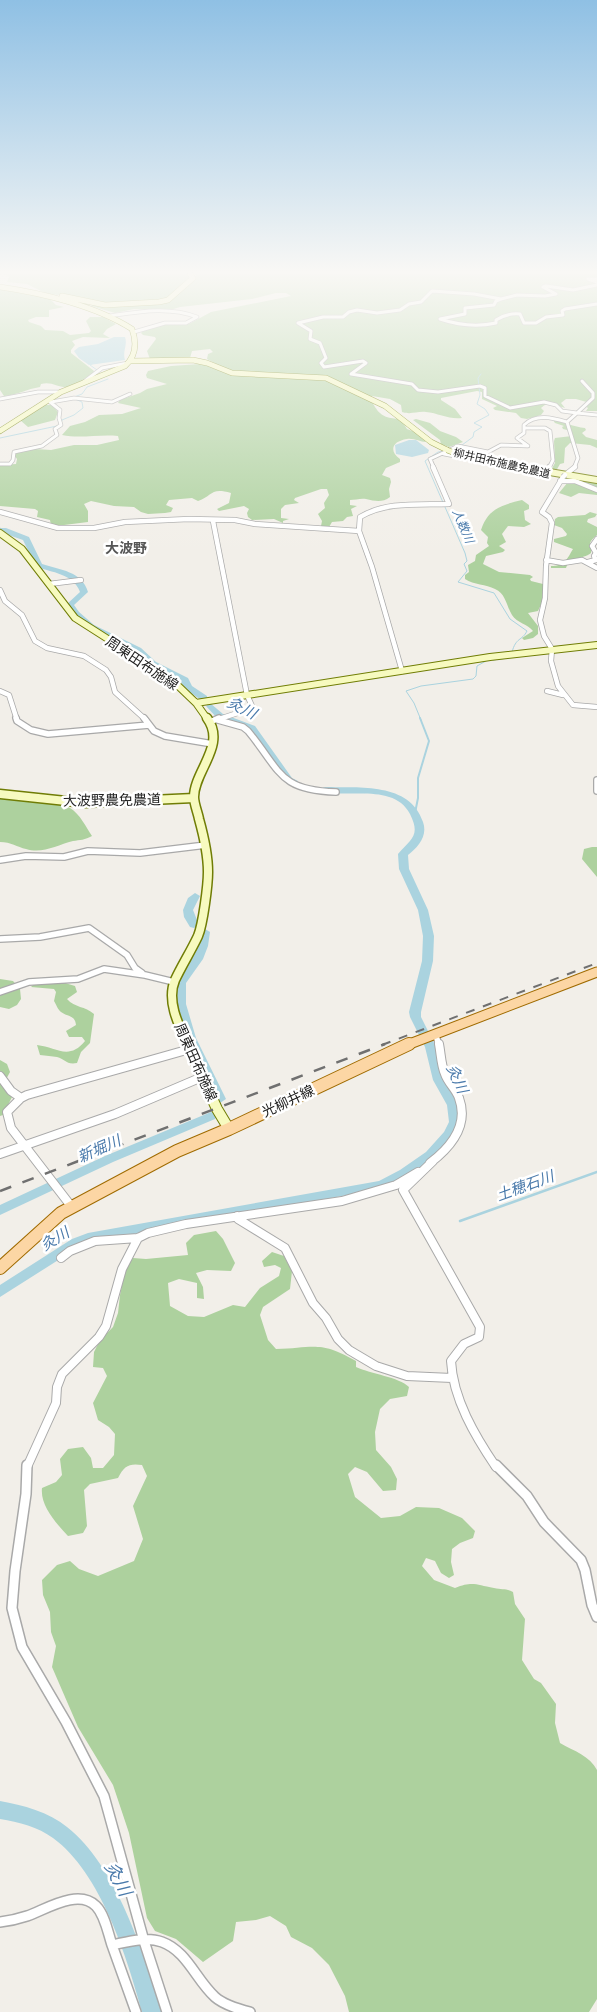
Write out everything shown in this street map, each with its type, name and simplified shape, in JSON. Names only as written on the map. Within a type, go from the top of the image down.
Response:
[{"type":"main road","points":[[0,431],[61,392],[119,368]]},
{"type":"main road","name":"柳井田布施農免農道","points":[[222,368],[232,372],[326,378],[377,402],[402,417],[431,442],[449,451],[546,473],[597,479]]},
{"type":"main road","name":"周東田布施線","points":[[0,533],[22,549],[70,612],[80,622],[172,680],[216,720],[210,758],[197,779],[194,798],[206,845],[208,873],[199,934],[174,982],[173,1009],[202,1077],[229,1129]]},
{"type":"main road","points":[[196,703],[552,649],[597,645]]},
{"type":"main road","name":"大波野農免農道","points":[[0,794],[85,803],[194,798]]},
{"type":"main road","name":"光柳井線","points":[[0,1268],[71,1206],[177,1151],[229,1129],[429,1036],[597,972]]},
{"type":"street","points":[[360,368],[351,374],[412,384],[418,390],[428,392],[480,386],[485,388],[485,396],[504,407],[514,408],[533,403],[548,402],[556,404],[562,411],[597,415]]},
{"type":"street","points":[[567,422],[593,398],[593,393],[582,381]]},
{"type":"street","points":[[0,399],[21,397],[41,392],[61,392]]},
{"type":"street","points":[[47,402],[73,398],[112,402],[130,394]]},
{"type":"street","points":[[0,464],[12,463],[14,452],[42,446],[57,435],[55,429],[61,425],[59,418],[60,410],[47,402]]},
{"type":"street","points":[[402,671],[372,567],[359,531],[360,517],[377,509],[449,504],[430,459],[441,453],[452,451],[458,446],[486,452],[501,445],[528,446],[517,438],[524,433],[524,428],[529,420],[549,417],[567,422]]},
{"type":"street","points":[[567,422],[578,458],[575,468],[564,477],[542,512],[552,523],[546,560],[545,598],[540,620],[544,636],[552,649],[551,662],[558,686],[563,695],[573,705],[597,707]]},
{"type":"street","points":[[524,428],[545,428],[550,431],[552,461],[546,473]]},
{"type":"street","points":[[441,453],[499,463]]},
{"type":"street","points":[[564,477],[597,479]]},
{"type":"street","points":[[564,477],[597,490]]},
{"type":"street","points":[[0,512],[58,528],[94,528],[124,522],[189,519],[235,520],[255,524],[359,531]]},
{"type":"street","points":[[213,521],[231,619],[252,707],[216,720]]},
{"type":"street","points":[[588,562],[596,560],[594,556],[596,553],[592,546],[597,538]]},
{"type":"street","points":[[546,560],[563,563],[579,560],[588,562],[597,568]]},
{"type":"street","points":[[49,584],[81,580]]},
{"type":"street","points":[[0,590],[1,597],[22,615],[30,634],[42,646],[84,656],[106,670],[111,677],[115,692],[154,731],[165,736],[213,744]]},
{"type":"street","points":[[0,691],[10,695],[16,722],[37,732],[54,734],[150,725]]},
{"type":"street","points":[[547,692],[563,695]]},
{"type":"street","points":[[216,720],[243,727],[248,731],[275,769],[292,786],[305,791],[336,792]]},
{"type":"street","points":[[597,780],[597,791]]},
{"type":"street","points":[[0,860],[26,856],[61,857],[88,851],[109,854],[140,853],[206,845]]},
{"type":"street","points":[[0,939],[40,938],[89,928],[127,954],[135,968],[144,975]]},
{"type":"street","points":[[0,992],[29,982],[78,979],[104,969],[174,982]]},
{"type":"street","points":[[429,1036],[439,1039],[445,1075],[458,1096],[464,1112],[462,1124],[453,1140],[403,1190],[480,1327],[480,1338],[464,1344],[451,1361],[452,1378],[456,1394],[498,1469],[526,1496],[544,1522],[581,1560],[585,1570],[592,1605],[597,1617]]},
{"type":"street","points":[[71,1206],[11,1128],[7,1112],[21,1098],[190,1049]]},
{"type":"street","points":[[0,1076],[11,1092],[21,1098]]},
{"type":"street","points":[[0,1154],[115,1114],[202,1077]]},
{"type":"street","points":[[61,1258],[82,1244],[95,1240],[138,1238],[148,1233],[186,1224],[295,1206],[316,1205],[375,1192],[396,1185],[433,1161]]},
{"type":"street","points":[[237,1216],[238,1219],[285,1248],[313,1303],[326,1318],[338,1339],[349,1350],[376,1366],[407,1376],[452,1378]]},
{"type":"street","points":[[138,1238],[122,1269],[106,1326],[99,1337],[62,1374],[51,1415],[28,1464],[25,1476],[26,1494],[15,1571],[12,1608],[22,1646],[66,1722],[104,1796],[142,1941],[167,2012]]},
{"type":"street","points":[[0,1922],[28,1916],[64,1901],[87,1900],[94,1904],[102,1916],[136,2012]]},
{"type":"street","points":[[113,1945],[142,1941],[162,1942],[174,1949],[214,1995],[223,2002],[250,2012]]},
{"type":"green space","points":[[0,368],[90,368],[94,371],[93,374],[81,382],[71,386],[64,387],[45,383],[41,384],[40,387],[4,396],[0,390]]},
{"type":"green space","points":[[162,368],[597,368],[597,411],[586,411],[588,408],[585,406],[590,403],[576,399],[566,399],[561,403],[565,408],[550,403],[541,408],[544,411],[541,415],[527,419],[521,418],[516,413],[495,410],[493,408],[497,406],[482,399],[482,392],[477,391],[441,398],[441,400],[455,409],[462,418],[457,418],[426,412],[402,412],[401,405],[390,399],[372,396],[370,400],[380,413],[401,421],[407,429],[415,432],[426,442],[410,439],[402,440],[395,444],[393,449],[400,462],[386,468],[382,475],[390,478],[390,497],[381,501],[350,500],[350,505],[357,506],[351,509],[353,516],[347,517],[343,521],[332,522],[329,527],[321,526],[322,521],[318,514],[325,508],[324,503],[329,495],[327,489],[321,489],[295,498],[294,500],[299,503],[285,505],[281,509],[281,518],[289,519],[283,521],[283,523],[274,519],[252,520],[248,517],[249,509],[244,506],[219,511],[217,509],[229,503],[231,493],[224,491],[212,493],[198,501],[192,498],[169,500],[166,505],[173,508],[171,512],[165,513],[148,514],[134,507],[114,506],[91,501],[84,504],[88,511],[88,522],[56,526],[51,525],[50,520],[37,517],[38,511],[35,509],[0,506],[0,465],[16,464],[17,459],[14,455],[17,453],[35,449],[51,450],[74,445],[97,445],[119,440],[118,436],[76,437],[62,435],[70,426],[85,422],[99,415],[122,414],[141,408],[118,403],[120,400],[147,389],[167,384],[147,378],[148,371]]},
{"type":"green space","points":[[45,405],[52,405],[58,412],[55,420],[28,427],[20,420]]},
{"type":"green space","points":[[416,419],[430,423],[440,431],[463,442],[449,447],[441,444],[440,440],[413,420]]},
{"type":"green space","points":[[552,419],[585,428],[586,430],[582,433],[586,437],[597,440],[597,448],[590,445],[570,443],[565,448],[564,463],[560,464],[556,471],[551,470],[555,463],[555,438],[572,436],[571,431],[563,429],[562,427],[564,426],[555,423]]},
{"type":"green space","points":[[568,482],[597,483],[597,495],[579,493],[571,497],[559,493]]},
{"type":"green space","points":[[522,500],[529,505],[529,509],[524,511],[525,520],[531,524],[524,527],[508,526],[502,534],[506,542],[499,546],[505,550],[486,556],[483,564],[499,572],[530,575],[533,577],[530,579],[531,581],[543,584],[544,598],[538,611],[528,613],[538,626],[538,634],[533,638],[524,640],[522,638],[533,631],[514,618],[499,591],[465,579],[465,575],[469,572],[468,565],[475,561],[476,555],[489,546],[487,543],[488,537],[481,530],[487,517],[502,506]]},
{"type":"green space","points":[[590,512],[597,514],[595,517],[588,519],[587,522],[597,527],[597,535],[591,542],[591,553],[573,560],[566,568],[551,568],[551,566],[560,565],[565,561],[573,549],[554,542],[554,539],[566,536],[567,534],[562,528],[554,525],[555,519],[558,517],[585,515]]},
{"type":"green space","points":[[0,797],[36,799],[63,805],[77,814],[92,836],[38,850],[0,842]]},
{"type":"green space","points":[[597,847],[597,877],[582,859],[584,849]]},
{"type":"green space","points":[[0,979],[13,981],[20,989],[21,999],[17,1005],[9,1009],[0,1007]]},
{"type":"green space","points":[[65,983],[75,986],[77,992],[67,999],[94,1014],[90,1043],[81,1052],[77,1063],[68,1063],[57,1057],[40,1055],[37,1045],[68,1052],[79,1047],[85,1041],[82,1037],[69,1037],[66,1031],[76,1025],[73,1018],[59,1010],[54,1001],[56,992],[54,989],[31,987],[34,984]]},
{"type":"green space","points":[[0,1060],[7,1064],[10,1072],[3,1085],[6,1092],[12,1097],[3,1115],[0,1116]]},
{"type":"green space","points":[[216,1231],[223,1239],[235,1263],[231,1271],[207,1270],[196,1273],[203,1287],[204,1299],[197,1298],[197,1283],[179,1279],[168,1283],[170,1306],[188,1316],[204,1317],[233,1305],[245,1307],[260,1288],[279,1276],[281,1268],[275,1265],[264,1267],[262,1261],[272,1252],[284,1256],[292,1271],[290,1289],[263,1307],[260,1315],[268,1340],[276,1349],[316,1347],[334,1350],[356,1361],[356,1367],[392,1378],[409,1387],[407,1396],[390,1399],[380,1409],[375,1432],[376,1450],[391,1467],[397,1479],[396,1490],[383,1491],[367,1472],[355,1467],[348,1474],[355,1497],[381,1518],[400,1516],[416,1507],[439,1508],[462,1518],[475,1531],[473,1538],[460,1543],[452,1549],[451,1562],[454,1575],[449,1578],[441,1573],[435,1561],[426,1558],[422,1566],[434,1580],[455,1588],[474,1584],[513,1592],[515,1604],[525,1619],[522,1660],[534,1679],[541,1683],[556,1704],[555,1723],[560,1743],[586,1757],[597,1770],[597,1999],[589,2012],[349,2012],[345,1996],[329,1965],[312,1948],[291,1937],[286,1926],[270,1916],[256,1920],[236,1922],[233,1941],[203,1962],[176,1939],[155,1931],[147,1918],[129,1833],[113,1785],[78,1727],[52,1667],[56,1646],[51,1632],[50,1612],[43,1595],[42,1580],[57,1565],[70,1561],[79,1569],[98,1576],[134,1561],[143,1539],[133,1506],[147,1476],[142,1465],[134,1464],[127,1466],[118,1478],[90,1484],[84,1490],[87,1526],[83,1533],[68,1536],[46,1508],[42,1488],[56,1482],[62,1475],[60,1459],[68,1449],[83,1447],[91,1458],[93,1468],[103,1468],[114,1455],[115,1434],[109,1427],[98,1420],[93,1403],[107,1376],[103,1368],[93,1367],[94,1352],[100,1340],[113,1327],[118,1313],[125,1271],[133,1258],[146,1259],[188,1255],[186,1243],[194,1235]]},
{"type":"water","points":[[409,440],[416,440],[429,450],[428,453],[412,457],[396,454],[395,445]]},
{"type":"waterway","name":"人数川","points":[[451,448],[462,445],[473,437],[474,432],[482,427],[474,423],[489,415],[485,409],[477,404],[480,395],[478,378],[481,374]]},
{"type":"waterway","name":"灸川","points":[[74,397],[82,394],[87,387],[108,379]]},
{"type":"waterway","name":"灸川","points":[[61,424],[62,420],[74,415],[83,408],[82,402],[75,399]]},
{"type":"waterway","name":"灸川","points":[[0,438],[57,426]]},
{"type":"waterway","name":"人数川","points":[[445,451],[438,452],[425,461],[465,553],[467,561],[464,564],[467,571],[458,582],[494,593],[510,619],[527,631],[517,641],[512,652]]},
{"type":"waterway","name":"灸川","points":[[3,530],[26,539],[39,565],[66,574],[78,581],[84,592],[70,605],[75,614],[83,621],[100,632],[138,650],[142,656],[159,668],[185,680],[188,687],[204,698]]},
{"type":"waterway","name":"人数川","points":[[493,660],[508,658]]},
{"type":"waterway","name":"人数川","points":[[421,720],[414,703],[406,691],[421,686],[473,679],[476,676],[477,666],[486,661]]},
{"type":"waterway","name":"灸川","points":[[210,706],[220,716],[252,728],[289,780],[295,783]]},
{"type":"waterway","name":"人数川","points":[[415,813],[418,798],[418,778],[429,741],[420,718]]},
{"type":"waterway","name":"灸川","points":[[0,1292],[77,1242],[88,1238],[382,1185],[418,1165],[441,1145],[450,1133],[455,1122],[455,1110],[441,1085],[436,1072],[431,1047],[419,1025],[415,1012],[423,987],[428,961],[427,923],[420,903],[406,875],[402,861],[403,854],[414,844],[419,836],[418,821],[412,809],[403,800],[391,795],[379,792],[325,790]]},
{"type":"waterway","name":"新堀川","points":[[194,925],[189,917],[188,907],[195,896]]},
{"type":"waterway","name":"新堀川","points":[[205,932],[203,946],[197,959],[190,971],[180,982],[181,1004],[190,1038],[220,1099]]},
{"type":"waterway","name":"新堀川","points":[[0,1210],[109,1159],[211,1116]]},
{"type":"waterway","name":"土穂石川","points":[[460,1221],[597,1172]]},
{"type":"waterway","name":"灸川","points":[[0,1810],[32,1818],[47,1825],[61,1833],[77,1848],[105,1890],[117,1915],[138,1967],[152,2012]]},
{"type":"railway","points":[[382,1045],[597,963]]},
{"type":"railway","points":[[0,1191],[385,1044]]},
{"type":"district","name":"大波野","points":[[126,548]]}]
